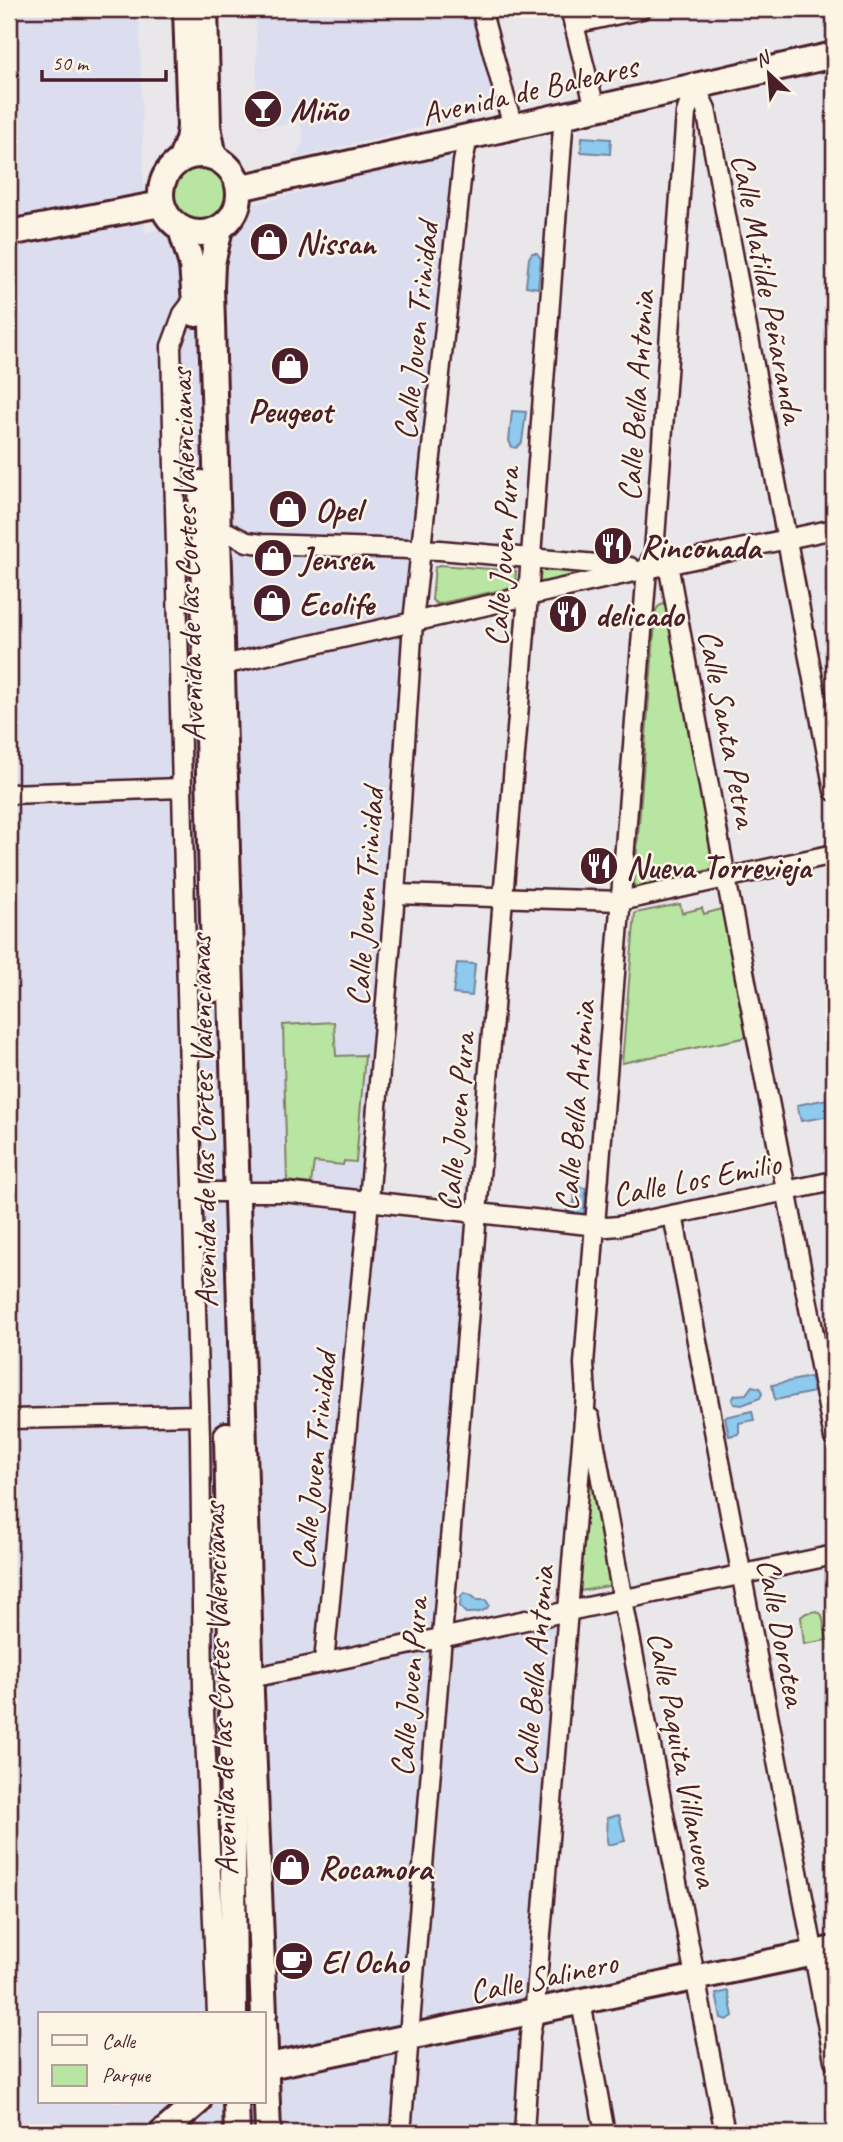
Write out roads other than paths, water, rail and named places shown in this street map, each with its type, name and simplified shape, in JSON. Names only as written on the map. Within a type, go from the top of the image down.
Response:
[{"type":"main road","points":[[181,159],[192,156],[214,157],[232,172],[239,188],[236,210],[227,223],[213,232],[197,234],[181,229],[172,223],[161,204],[160,193],[166,174],[181,159],[190,127],[186,9]]},
{"type":"main road","points":[[205,9],[208,127],[214,157]]},
{"type":"main road","name":"Avenida de Baleares","points":[[239,188],[834,55]]},
{"type":"main road","points":[[9,233],[161,204]]},
{"type":"main road","name":"Avenida de las Cortes Valencianas","points":[[220,228],[212,264],[211,289],[223,665],[234,2012]]},
{"type":"main road","name":"Avenida de las Cortes Valencianas","points":[[181,229],[192,265],[196,297],[228,1192],[264,2012]]},
{"type":"main road","name":"Calle Salinero","points":[[266,2066],[824,1951]]},
{"type":"main road","points":[[266,2088],[268,2133]]},
{"type":"main road","points":[[162,2133],[196,2104]]},
{"type":"main road","points":[[236,2104],[237,2133]]},
{"type":"street","points":[[481,9],[513,127]]},
{"type":"street","points":[[595,108],[572,16],[642,9]]},
{"type":"street","name":"Calle Matilde Peñaranda","points":[[695,86],[706,109],[834,791]]},
{"type":"street","name":"Calle Bella Antonia","points":[[524,2133],[530,2035],[535,2011],[586,1395],[584,1364],[647,569],[654,544],[686,113],[695,86]]},
{"type":"street","name":"Calle Joven Pura","points":[[401,2133],[528,596],[564,115]]},
{"type":"street","name":"Calle Joven Trinidad","points":[[324,1662],[369,1202],[395,894],[413,622],[463,162],[468,137]]},
{"type":"street","name":"Avenida de las Cortes Valencianas","points":[[196,297],[178,324],[171,346],[199,1415],[203,1688],[217,2012]]},
{"type":"street","points":[[219,528],[247,541],[262,544],[531,557],[647,569]]},
{"type":"street","points":[[223,665],[834,529]]},
{"type":"street","name":"Calle Santa Petra","points":[[668,564],[834,1438]]},
{"type":"street","points":[[9,794],[181,788]]},
{"type":"street","points":[[395,894],[621,901],[834,853]]},
{"type":"street","name":"Calle Los Emilio","points":[[192,1192],[284,1192],[595,1226],[619,1226],[834,1181]]},
{"type":"street","name":"Calle Dorotea","points":[[673,1214],[742,1574],[824,1951],[834,2060]]},
{"type":"street","name":"Calle Paquita Villanueva","points":[[586,1395],[725,2133]]},
{"type":"street","points":[[9,1419],[199,1415]]},
{"type":"street","points":[[251,1678],[834,1555]]},
{"type":"street","points":[[581,2002],[605,2133]]},
{"type":"water","points":[[582,137],[611,139],[610,154],[581,152]]},
{"type":"water","points":[[532,253],[537,253],[541,259],[538,288],[526,286]]},
{"type":"water","points":[[512,411],[526,412],[522,442],[516,448],[512,447],[509,441]]},
{"type":"water","points":[[457,963],[475,964],[472,996],[453,994]]},
{"type":"water","points":[[828,1099],[831,1116],[801,1121],[797,1105]]},
{"type":"water","points":[[575,1187],[586,1188],[584,1214],[567,1213],[567,1204],[574,1204]]},
{"type":"water","points":[[810,1377],[814,1392],[775,1400],[772,1385]]},
{"type":"water","points":[[752,1386],[760,1388],[760,1398],[742,1405],[734,1404],[732,1400],[735,1395],[746,1394]]},
{"type":"water","points":[[752,1411],[754,1420],[739,1423],[739,1434],[729,1436],[725,1417]]},
{"type":"water","points":[[464,1593],[477,1600],[486,1600],[489,1605],[482,1611],[466,1613],[460,1607]]},
{"type":"water","points":[[619,1815],[625,1841],[608,1845],[607,1818]]},
{"type":"water","points":[[728,1991],[733,2016],[727,2020],[721,2018],[716,1994]]},
{"type":"place","name":"Miño","points":[[263,109]]},
{"type":"place","name":"Nissan","points":[[269,242]]},
{"type":"place","name":"Peugeot","points":[[290,366]]},
{"type":"place","name":"Opel","points":[[288,509]]},
{"type":"place","name":"Rinconada","points":[[613,546]]},
{"type":"place","name":"Jensen","points":[[273,558]]},
{"type":"place","name":"Ecolife","points":[[272,603]]},
{"type":"place","name":"delicado","points":[[568,614]]},
{"type":"place","name":"Nueva Torrevieja","points":[[599,866]]},
{"type":"place","name":"Rocamora","points":[[291,1867]]},
{"type":"place","name":"El Ocho","points":[[294,1961]]}]
